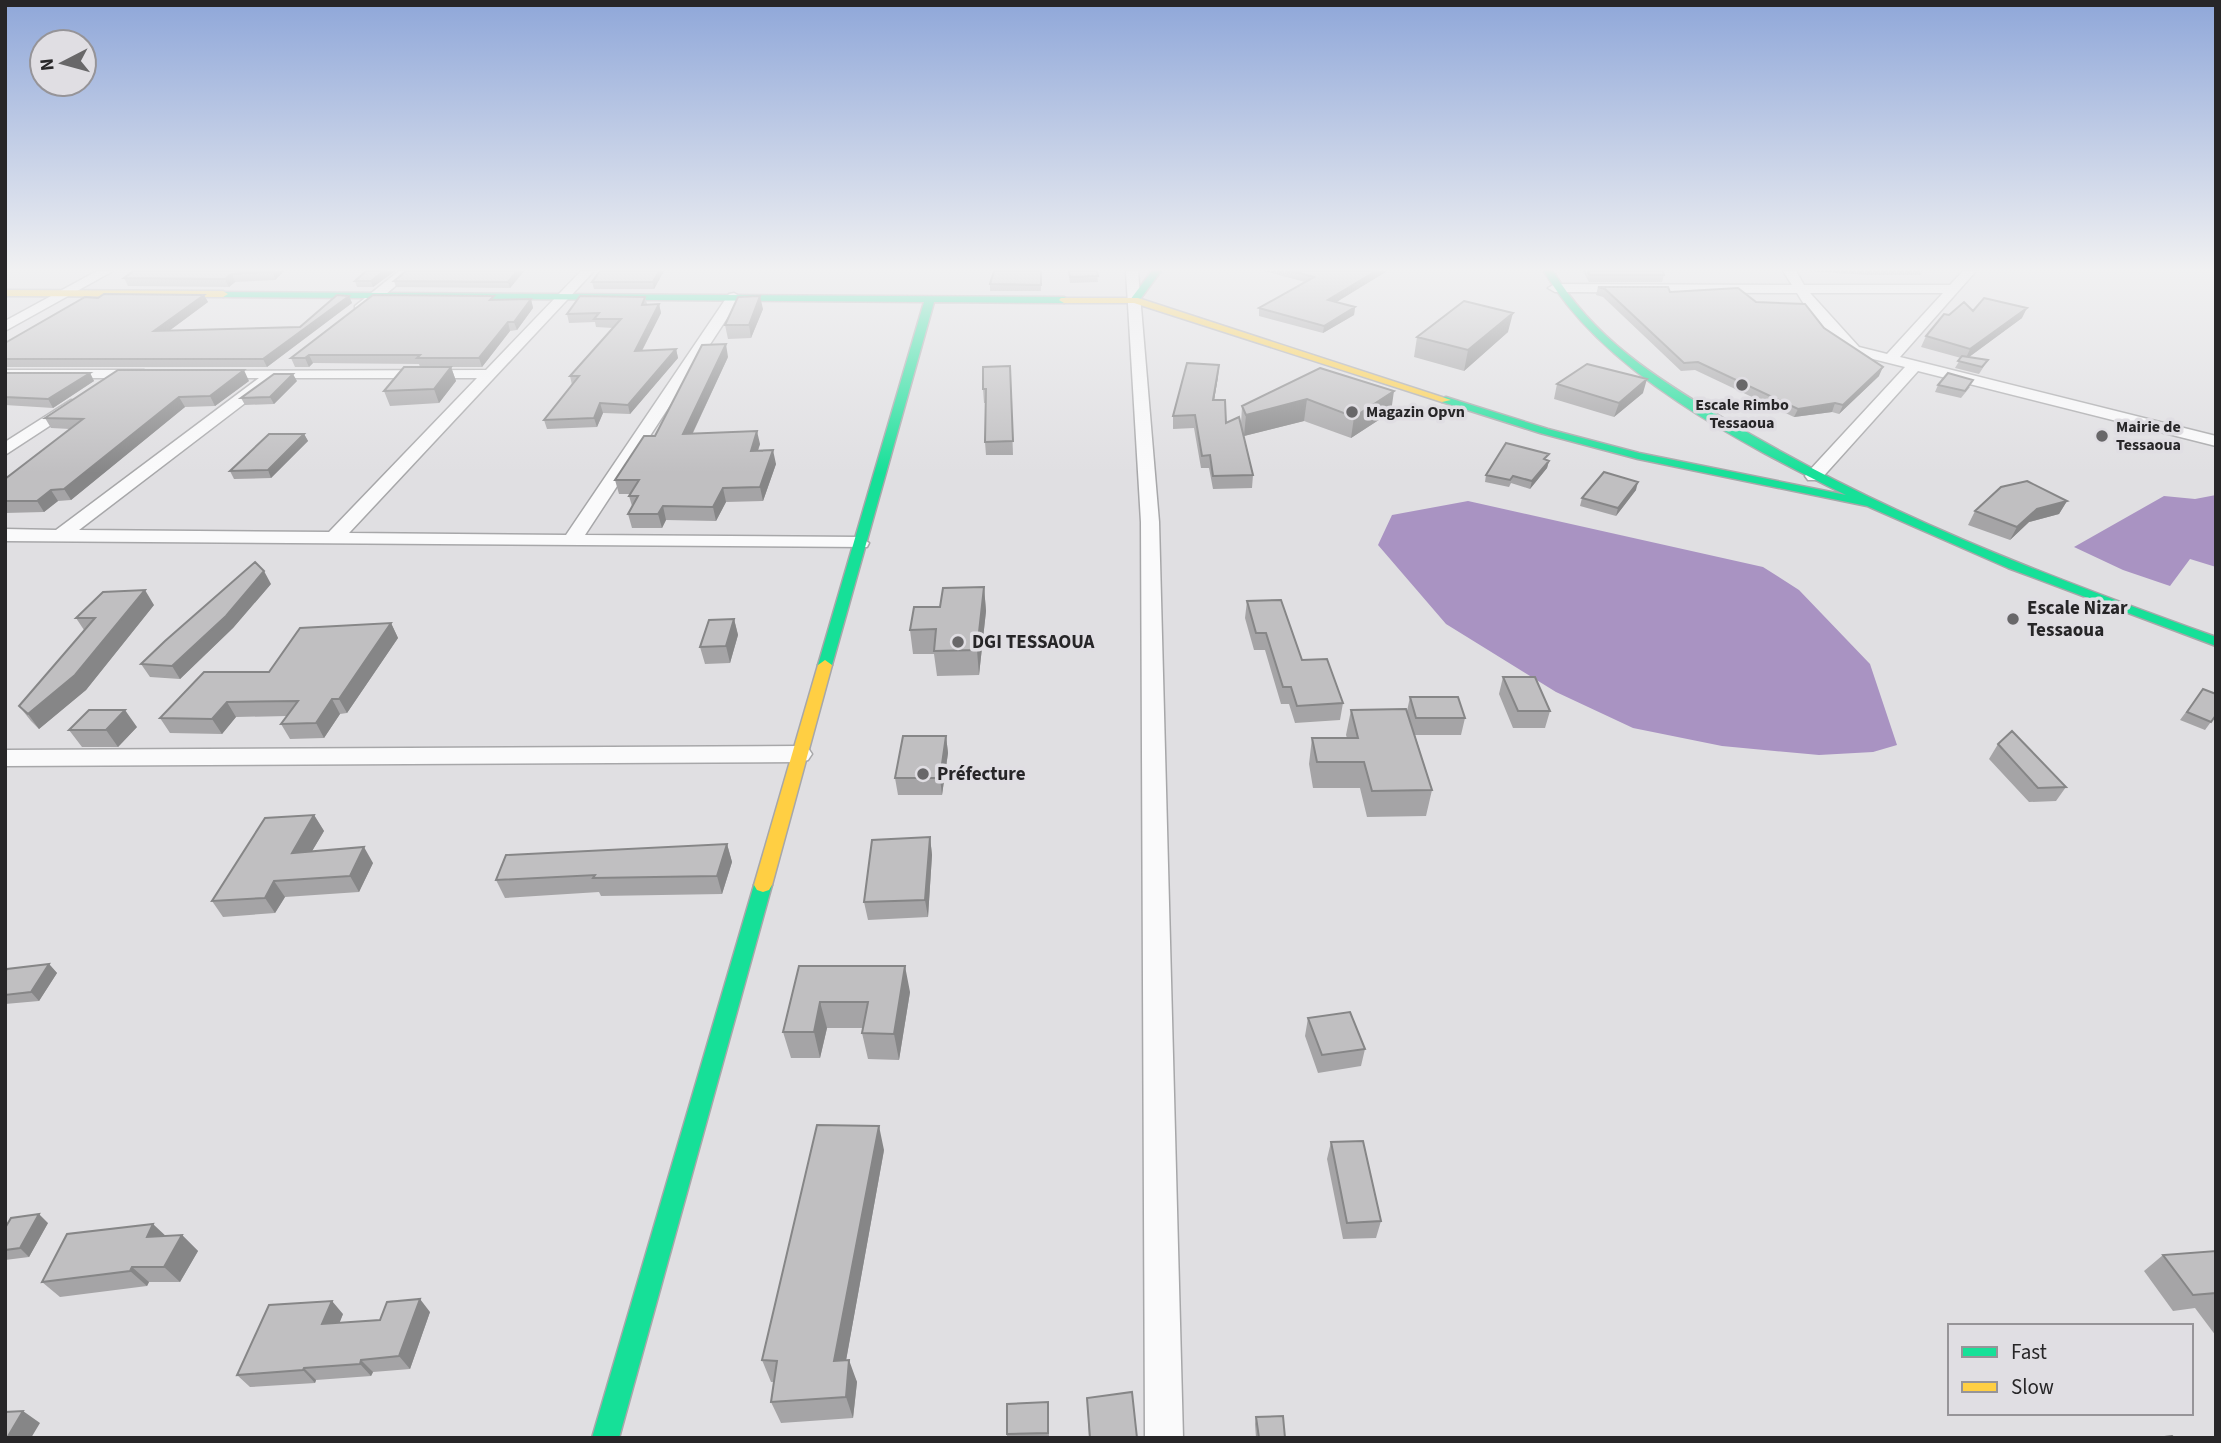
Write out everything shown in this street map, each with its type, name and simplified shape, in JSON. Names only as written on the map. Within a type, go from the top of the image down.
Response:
[{"type":"main road","points":[[606,1438],[918,338]]},
{"type":"main road","points":[[1255,338],[1544,431],[1638,456],[1865,503]]},
{"type":"main road","points":[[1601,338],[1710,417],[1865,503],[2103,602],[2216,642]]},
{"type":"street","points":[[334,538],[524,338]]},
{"type":"street","points":[[572,540],[706,338]]},
{"type":"street","points":[[1138,338],[1150,522],[1164,1438]]},
{"type":"street","points":[[1843,338],[1854,350],[2216,441]]},
{"type":"street","points":[[1890,359],[1909,338]]},
{"type":"street","points":[[61,535],[295,358]]},
{"type":"street","points":[[1814,476],[1915,365]]},
{"type":"street","points":[[5,374],[163,374]]},
{"type":"street","points":[[5,450],[121,374]]},
{"type":"street","points":[[205,374],[490,374]]},
{"type":"street","points":[[5,535],[860,543]]},
{"type":"street","points":[[5,758],[800,754]]},
{"type":"shaded area","points":[[2216,495],[2216,567],[2190,559],[2170,586],[2123,570],[2074,547],[2164,496],[2195,499]]},
{"type":"shaded area","points":[[1468,501],[1763,567],[1799,590],[1870,664],[1897,745],[1873,752],[1819,755],[1722,746],[1633,728],[1556,692],[1446,624],[1378,545],[1392,515]]},
{"type":"building","points":[[13,338],[291,338],[263,359],[5,359],[5,343]]},
{"type":"building","points":[[317,338],[495,338],[479,358],[309,355],[305,358],[291,358]]},
{"type":"building","points":[[604,338],[641,338],[635,351],[676,349],[628,405],[600,403],[594,418],[544,420],[579,376],[570,376]]},
{"type":"building","points":[[1422,338],[1482,338],[1468,350]]},
{"type":"building","points":[[1658,338],[1840,338],[1883,367],[1843,405],[1835,403],[1798,409],[1698,362],[1684,363]]},
{"type":"building","points":[[1934,338],[1985,338],[1970,349]]},
{"type":"building","points":[[726,344],[683,434],[757,431],[751,451],[773,450],[760,487],[723,488],[713,507],[663,506],[658,514],[628,514],[638,496],[629,496],[639,480],[615,480],[644,436],[655,436],[702,345]]},
{"type":"building","points":[[1962,356],[1988,360],[1982,367],[1958,361]]},
{"type":"building","points":[[1187,363],[1219,365],[1213,400],[1225,400],[1226,423],[1239,417],[1253,475],[1213,476],[1210,455],[1202,456],[1195,415],[1173,416]]},
{"type":"building","points":[[1587,364],[1647,379],[1619,403],[1557,384]]},
{"type":"building","points":[[1010,366],[1013,441],[985,442],[986,389],[983,389],[983,367]]},
{"type":"building","points":[[404,367],[451,367],[434,389],[384,391]]},
{"type":"building","points":[[1320,368],[1394,391],[1354,417],[1307,399],[1246,415],[1242,406]]},
{"type":"building","points":[[118,370],[244,370],[210,396],[179,397],[64,489],[51,490],[37,501],[5,501],[5,479],[83,419],[45,418]]},
{"type":"building","points":[[5,373],[90,373],[48,399],[5,397]]},
{"type":"building","points":[[1948,373],[1973,380],[1965,391],[1938,385]]},
{"type":"building","points":[[274,374],[293,374],[270,397],[241,398]]},
{"type":"building","points":[[269,434],[304,434],[268,470],[230,471]]},
{"type":"building","points":[[1506,443],[1549,454],[1544,459],[1549,461],[1532,481],[1513,476],[1510,480],[1486,475]]},
{"type":"building","points":[[1604,472],[1638,482],[1618,508],[1582,498]]},
{"type":"building","points":[[2027,481],[2067,501],[2037,509],[2017,527],[1975,511],[2001,487]]},
{"type":"building","points":[[255,562],[264,571],[226,616],[172,666],[141,664],[165,641]]},
{"type":"building","points":[[984,587],[977,650],[934,651],[936,629],[910,630],[914,607],[940,607],[943,588]]},
{"type":"building","points":[[145,590],[75,675],[28,714],[19,706],[95,618],[76,618],[103,592]]},
{"type":"building","points":[[1281,600],[1302,660],[1327,659],[1343,703],[1297,706],[1291,687],[1283,687],[1266,633],[1256,633],[1247,601]]},
{"type":"building","points":[[734,619],[726,646],[700,647],[709,620]]},
{"type":"building","points":[[391,623],[339,699],[332,699],[316,723],[281,724],[298,701],[227,702],[212,719],[160,718],[204,672],[269,672],[300,628]]},
{"type":"building","points":[[1503,677],[1535,677],[1550,711],[1518,711]]},
{"type":"building","points":[[2203,689],[2216,694],[2216,715],[2211,722],[2187,712]]},
{"type":"building","points":[[1410,697],[1458,697],[1465,718],[1416,718]]},
{"type":"building","points":[[1406,709],[1432,790],[1372,791],[1364,762],[1317,762],[1312,738],[1358,738],[1351,710]]},
{"type":"building","points":[[89,710],[125,710],[106,730],[69,730]]},
{"type":"building","points":[[2012,731],[2066,787],[2038,788],[1998,744]]},
{"type":"building","points":[[903,736],[946,736],[940,778],[895,778]]},
{"type":"building","points":[[314,815],[292,853],[364,847],[350,876],[274,881],[265,898],[212,901],[265,818]]},
{"type":"building","points":[[930,837],[925,900],[864,902],[872,840]]},
{"type":"building","points":[[727,844],[717,876],[593,878],[595,875],[496,880],[506,855]]},
{"type":"building","points":[[49,964],[31,992],[5,995],[7,969]]},
{"type":"building","points":[[799,966],[905,966],[894,1034],[862,1033],[868,1002],[820,1002],[814,1032],[783,1032]]},
{"type":"building","points":[[1350,1012],[1365,1049],[1322,1055],[1308,1018]]},
{"type":"building","points":[[817,1125],[879,1126],[834,1361],[849,1360],[846,1397],[771,1402],[777,1361],[762,1360]]},
{"type":"building","points":[[1363,1141],[1381,1221],[1347,1223],[1331,1142]]},
{"type":"building","points":[[39,1214],[20,1248],[5,1250],[5,1228],[11,1218]]},
{"type":"building","points":[[153,1224],[147,1237],[182,1235],[164,1267],[132,1267],[130,1271],[42,1282],[67,1234]]},
{"type":"building","points":[[2216,1251],[2216,1293],[2193,1295],[2163,1255]]},
{"type":"building","points":[[420,1299],[399,1356],[361,1360],[360,1364],[237,1375],[269,1305],[332,1301],[322,1324],[380,1320],[387,1302]]},
{"type":"building","points":[[1132,1392],[1137,1438],[1090,1438],[1087,1398]]},
{"type":"building","points":[[1048,1402],[1048,1433],[1007,1434],[1007,1404]]},
{"type":"building","points":[[23,1411],[7,1438],[5,1438],[5,1412]]},
{"type":"building","points":[[1283,1416],[1285,1438],[1259,1438],[1256,1417]]},
{"type":"traffic: fast","points":[[825,665],[918,338]]},
{"type":"traffic: fast","points":[[1601,338],[1669,389],[1752,441],[1880,508],[2013,566],[2216,642]]},
{"type":"traffic: fast","points":[[1446,400],[1544,431],[1638,456],[1865,503]]},
{"type":"traffic: fast","points":[[605,1438],[763,885]]},
{"type":"traffic: slow","points":[[1254,338],[1446,400]]},
{"type":"traffic: slow","points":[[763,885],[825,665]]},
{"type":"place","name":"Escale Rimbo Tessaoua","points":[[1742,385]]},
{"type":"place","name":"Magazin Opvn","points":[[1352,412]]},
{"type":"place","name":"Mairie de Tessaoua","points":[[2102,436]]},
{"type":"place","name":"Escale Nizar Tessaoua","points":[[2013,619]]},
{"type":"place","name":"DGI TESSAOUA","points":[[958,642]]},
{"type":"place","name":"Préfecture","points":[[923,774]]}]
